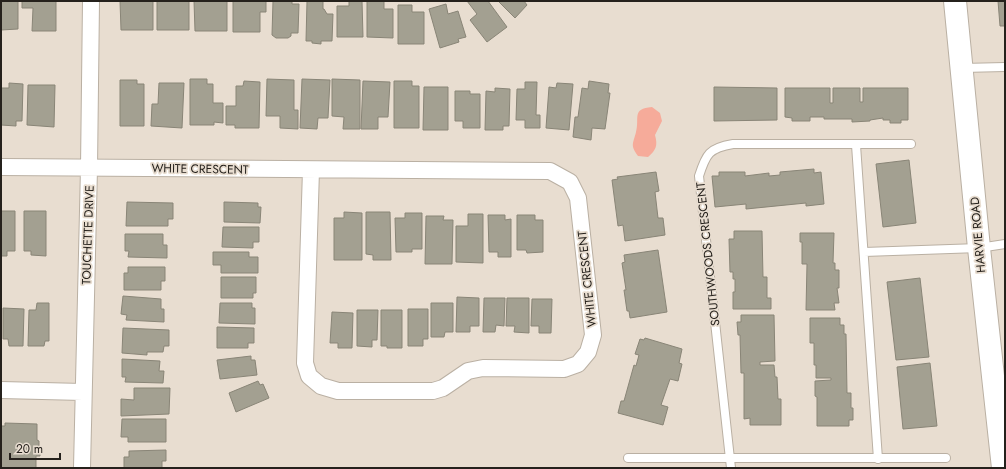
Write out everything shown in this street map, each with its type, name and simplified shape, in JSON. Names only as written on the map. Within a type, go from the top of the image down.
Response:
[{"type":"street","name":"TOUCHETTE DRIVE","points":[[82,468],[89,168],[91,1]]},
{"type":"street","name":"HARVIE ROAD","points":[[955,1],[979,248],[1003,468]]},
{"type":"street","name":"WHITE CRESCENT","points":[[1,167],[550,171],[570,182],[578,198],[593,335],[588,352],[578,364],[564,369],[483,368],[468,371],[443,388],[432,391],[338,391],[321,386],[309,376],[305,362],[311,170]]},
{"type":"street","points":[[1,390],[83,392]]},
{"type":"lane","points":[[962,68],[1005,67]]},
{"type":"lane","name":"SOUTHWOODS CRESCENT","points":[[731,468],[699,176],[704,159],[717,147],[733,144],[911,144]]},
{"type":"lane","points":[[856,145],[878,459]]},
{"type":"lane","points":[[864,252],[979,248],[1005,244]]},
{"type":"lane","points":[[628,458],[946,458]]},
{"type":"shaded area","points":[[652,107],[660,113],[662,121],[655,135],[656,148],[648,157],[638,156],[633,144],[638,115],[641,110]]},
{"type":"building","points":[[1,1],[18,1],[18,29],[1,30]]},
{"type":"building","points":[[22,1],[56,1],[56,31],[32,31],[33,8],[22,8]]},
{"type":"building","points":[[120,1],[153,1],[153,30],[121,30]]},
{"type":"building","points":[[157,1],[189,1],[189,30],[157,30]]},
{"type":"building","points":[[194,1],[227,1],[227,31],[195,31]]},
{"type":"building","points":[[233,1],[266,1],[266,12],[260,12],[260,32],[233,32]]},
{"type":"building","points":[[273,1],[292,1],[292,4],[299,4],[298,33],[291,33],[291,36],[288,38],[276,38],[272,35]]},
{"type":"building","points":[[307,1],[323,1],[323,9],[327,14],[333,14],[332,41],[321,41],[321,44],[306,41]]},
{"type":"building","points":[[349,1],[362,1],[363,37],[337,37],[337,6],[349,6]]},
{"type":"building","points":[[367,1],[384,1],[384,9],[393,9],[393,38],[367,37]]},
{"type":"building","points":[[467,1],[488,1],[507,27],[487,42],[470,20],[477,14]]},
{"type":"building","points":[[498,1],[524,1],[527,5],[515,18]]},
{"type":"building","points":[[998,1],[1005,1],[1005,26],[1000,26]]},
{"type":"building","points":[[446,4],[448,14],[458,11],[466,37],[458,39],[459,42],[440,48],[429,9]]},
{"type":"building","points":[[398,5],[412,5],[412,12],[424,12],[424,44],[398,44]]},
{"type":"building","points":[[190,79],[207,79],[207,84],[213,84],[213,103],[223,103],[223,123],[214,122],[214,125],[190,125]]},
{"type":"building","points":[[267,79],[294,80],[294,110],[298,110],[298,129],[280,128],[280,116],[266,116]]},
{"type":"building","points":[[302,79],[330,80],[328,118],[318,118],[317,129],[300,128]]},
{"type":"building","points":[[332,79],[360,80],[360,129],[343,129],[344,117],[332,116]]},
{"type":"building","points":[[120,80],[137,80],[137,84],[144,84],[144,126],[120,126]]},
{"type":"building","points":[[244,81],[260,82],[259,128],[235,128],[235,125],[226,125],[226,106],[236,106],[236,86],[243,86]]},
{"type":"building","points":[[363,81],[390,82],[388,117],[378,117],[378,129],[361,129]]},
{"type":"building","points":[[394,81],[412,81],[412,86],[419,86],[419,128],[394,128]]},
{"type":"building","points":[[589,81],[609,84],[608,93],[610,93],[605,129],[592,128],[591,140],[573,137],[575,117],[578,117],[582,88],[588,89]]},
{"type":"building","points":[[525,82],[537,82],[536,115],[540,115],[540,128],[525,128],[525,120],[516,120],[517,89],[525,89]]},
{"type":"building","points":[[9,83],[23,84],[22,121],[16,121],[16,126],[1,125],[1,88],[9,88]]},
{"type":"building","points":[[159,83],[184,83],[182,128],[151,126],[152,104],[158,104]]},
{"type":"building","points":[[557,83],[573,84],[569,130],[546,128],[549,87],[556,88]]},
{"type":"building","points":[[28,85],[55,85],[54,127],[27,125]]},
{"type":"building","points":[[424,87],[448,87],[448,130],[423,130]]},
{"type":"building","points":[[714,87],[777,88],[777,120],[714,121]]},
{"type":"building","points":[[495,88],[510,89],[509,126],[503,126],[503,130],[485,130],[486,91],[495,92]]},
{"type":"building","points":[[785,88],[830,88],[830,103],[833,103],[833,88],[860,88],[860,102],[863,102],[863,88],[908,88],[908,120],[901,120],[901,123],[890,123],[890,120],[883,120],[883,118],[870,121],[852,122],[852,119],[824,119],[824,117],[810,117],[810,121],[792,121],[792,118],[785,117]]},
{"type":"building","points":[[455,91],[470,91],[470,94],[480,94],[480,128],[463,128],[463,121],[455,121]]},
{"type":"building","points":[[909,160],[916,223],[883,227],[876,164]]},
{"type":"building","points":[[814,169],[814,173],[821,172],[824,204],[806,206],[806,203],[746,209],[746,204],[715,207],[712,176],[719,176],[719,172],[745,172],[745,176],[769,173],[769,176],[780,175],[780,172]]},
{"type":"building","points":[[656,172],[659,191],[655,192],[658,218],[663,218],[665,235],[625,241],[623,225],[618,226],[612,180],[618,179],[617,177]]},
{"type":"building","points":[[127,202],[173,203],[173,219],[168,219],[168,226],[126,226]]},
{"type":"building","points":[[224,202],[258,203],[258,207],[261,207],[260,223],[224,222]]},
{"type":"building","points":[[1,211],[15,211],[15,251],[7,251],[7,256],[1,256]]},
{"type":"building","points":[[24,211],[46,211],[46,256],[31,255],[31,251],[24,251]]},
{"type":"building","points":[[344,212],[362,213],[362,260],[334,260],[334,218],[344,218]]},
{"type":"building","points":[[366,212],[390,212],[391,260],[373,260],[373,255],[366,254]]},
{"type":"building","points":[[405,213],[422,213],[422,249],[412,249],[412,252],[396,252],[395,218],[405,218]]},
{"type":"building","points":[[468,214],[483,214],[483,263],[456,262],[456,226],[468,226]]},
{"type":"building","points":[[488,215],[505,215],[505,220],[511,219],[511,257],[498,257],[498,252],[489,252]]},
{"type":"building","points":[[517,215],[535,215],[535,220],[543,220],[543,252],[527,253],[526,250],[517,250]]},
{"type":"building","points":[[426,216],[444,216],[443,220],[453,220],[452,264],[425,264]]},
{"type":"building","points":[[223,227],[259,227],[259,242],[253,242],[253,248],[222,247]]},
{"type":"building","points":[[734,231],[762,231],[763,277],[767,277],[767,298],[771,298],[771,309],[733,309],[735,279],[733,279],[733,272],[730,272],[729,239],[734,239]]},
{"type":"building","points":[[800,233],[834,233],[833,263],[835,263],[835,270],[839,270],[839,288],[837,288],[839,303],[834,303],[835,310],[806,310],[807,264],[802,264],[802,242],[800,242]]},
{"type":"building","points":[[125,234],[163,234],[163,245],[167,245],[167,258],[128,257],[129,251],[125,251]]},
{"type":"building","points":[[658,250],[667,312],[630,318],[629,311],[627,311],[624,290],[626,290],[622,263],[625,262],[624,255]]},
{"type":"building","points":[[213,252],[249,252],[249,257],[258,257],[258,273],[221,273],[221,265],[213,265]]},
{"type":"building","points":[[128,267],[165,267],[165,281],[161,281],[161,290],[124,290],[124,273],[128,273]]},
{"type":"building","points":[[221,277],[256,277],[256,293],[253,293],[253,298],[221,298]]},
{"type":"building","points":[[920,278],[929,357],[896,360],[887,282]]},
{"type":"building","points":[[123,296],[161,299],[161,309],[164,309],[164,322],[126,320],[127,315],[121,314]]},
{"type":"building","points":[[457,297],[479,298],[479,326],[470,326],[470,332],[456,332]]},
{"type":"building","points":[[484,298],[505,298],[504,326],[496,325],[495,332],[483,332]]},
{"type":"building","points":[[507,298],[529,298],[529,333],[514,332],[515,326],[506,326]]},
{"type":"building","points":[[532,299],[552,299],[551,333],[539,333],[539,326],[531,326]]},
{"type":"building","points":[[37,303],[49,303],[49,341],[45,341],[44,346],[28,346],[29,310],[36,310]]},
{"type":"building","points":[[220,303],[252,303],[252,308],[255,308],[255,324],[219,323]]},
{"type":"building","points":[[431,303],[453,303],[453,332],[445,332],[444,337],[431,337]]},
{"type":"building","points":[[3,308],[24,309],[23,346],[9,346],[8,339],[3,339]]},
{"type":"building","points":[[408,309],[428,309],[428,339],[423,339],[423,346],[408,346]]},
{"type":"building","points":[[357,310],[378,310],[377,340],[372,340],[372,347],[357,346]]},
{"type":"building","points":[[381,310],[402,310],[402,348],[387,348],[387,346],[381,346]]},
{"type":"building","points":[[332,312],[353,313],[352,348],[338,348],[338,343],[330,343]]},
{"type":"building","points":[[741,315],[774,315],[775,361],[760,362],[760,365],[774,365],[775,377],[777,377],[778,399],[781,399],[781,425],[750,425],[750,418],[744,419],[744,373],[741,373],[740,335],[738,335],[737,322],[741,322]]},
{"type":"building","points":[[810,318],[840,318],[840,325],[844,325],[844,334],[846,334],[847,393],[851,393],[851,408],[853,408],[853,420],[849,420],[849,426],[817,426],[817,397],[815,396],[815,381],[831,380],[831,378],[816,378],[816,365],[814,365],[814,343],[810,343]]},
{"type":"building","points":[[217,327],[254,328],[254,343],[248,343],[248,348],[217,348]]},
{"type":"building","points":[[123,328],[169,330],[169,346],[164,346],[163,352],[147,352],[147,355],[122,353]]},
{"type":"building","points":[[645,338],[682,349],[679,363],[682,364],[678,381],[670,379],[661,405],[668,407],[663,425],[618,413],[621,401],[624,401],[634,365],[636,366],[639,355],[635,354],[640,339],[644,340]]},
{"type":"building","points":[[251,356],[251,360],[255,360],[257,375],[220,379],[217,360]]},
{"type":"building","points":[[122,359],[160,361],[159,371],[164,371],[163,383],[125,382],[126,377],[122,377]]},
{"type":"building","points":[[930,363],[937,426],[903,429],[897,367]]},
{"type":"building","points":[[258,381],[260,385],[263,384],[269,398],[236,412],[229,393]]},
{"type":"building","points":[[134,388],[170,388],[169,414],[121,416],[121,399],[134,400]]},
{"type":"building","points":[[122,419],[166,419],[166,442],[128,442],[128,437],[121,437]]},
{"type":"building","points":[[5,423],[37,424],[37,440],[39,441],[40,456],[36,456],[36,468],[1,468],[1,426],[5,426]]},
{"type":"building","points":[[166,450],[166,461],[162,461],[162,468],[124,468],[124,457],[129,457],[129,451]]}]
